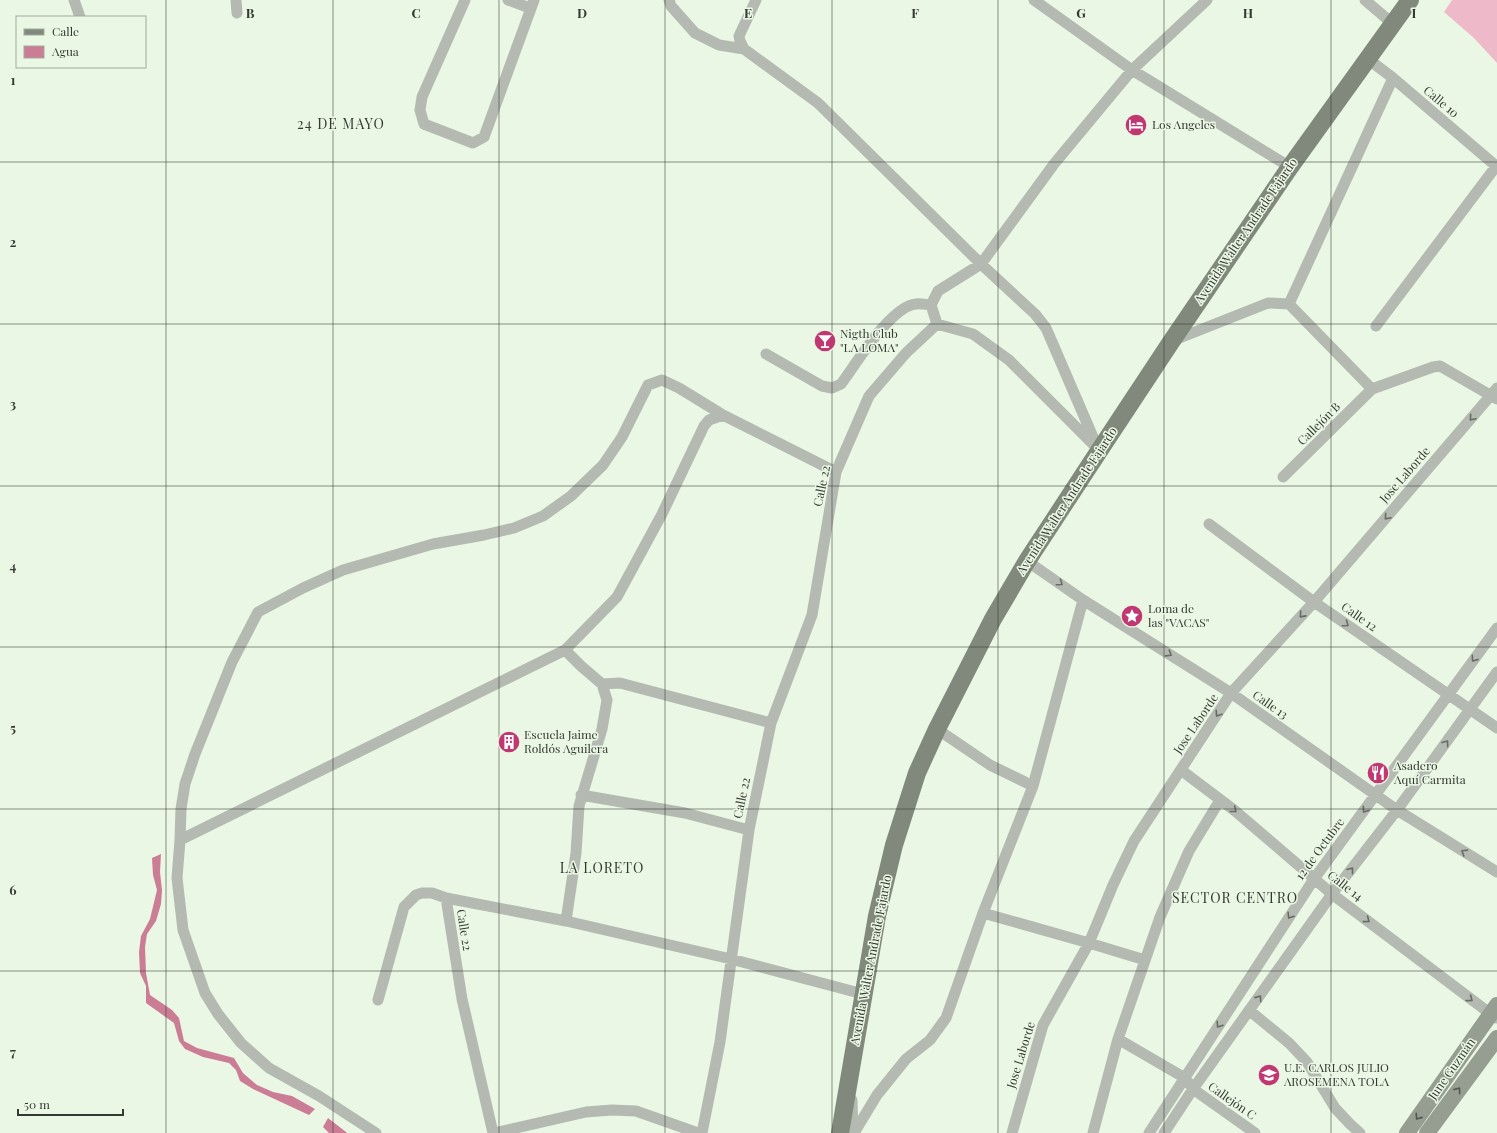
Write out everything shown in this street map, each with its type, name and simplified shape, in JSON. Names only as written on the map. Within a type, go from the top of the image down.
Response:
[{"type":"main road","name":"Avenida Walter Andrade Fajardo","points":[[840,1133],[877,916],[894,845],[917,774],[937,729],[993,620],[1027,561],[1099,450],[1290,167],[1410,0]]},
{"type":"street","points":[[74,0],[80,16]]},
{"type":"street","points":[[236,0],[237,13]]},
{"type":"street","points":[[465,0],[422,97],[420,110],[424,124],[474,143],[484,137],[532,4],[508,0]]},
{"type":"street","points":[[669,0],[671,6],[696,33],[719,45],[744,49],[818,103],[981,264],[1035,314],[1046,328],[1099,450]]},
{"type":"street","points":[[744,49],[739,36],[756,0]]},
{"type":"street","points":[[1034,0],[1132,70],[1290,167]]},
{"type":"street","points":[[1099,450],[1009,360],[973,334],[937,324],[932,305],[938,292],[981,264],[1054,164],[1132,70],[1207,0]]},
{"type":"street","points":[[1364,0],[1394,24]]},
{"type":"street","name":"Calle 10","points":[[1368,59],[1497,165]]},
{"type":"street","points":[[1289,304],[1393,78]]},
{"type":"street","points":[[1376,326],[1497,165]]},
{"type":"street","points":[[1171,342],[1268,303],[1289,304],[1372,389],[1433,367],[1440,366],[1495,394]]},
{"type":"street","points":[[766,354],[822,386],[832,388],[841,384],[881,329],[901,310],[915,304],[932,305]]},
{"type":"street","name":"Calle 22","points":[[731,959],[748,830],[771,723],[812,615],[836,472],[869,396],[906,353],[937,324]]},
{"type":"street","points":[[376,1133],[319,1096],[268,1068],[241,1043],[218,1014],[205,993],[183,930],[177,878],[181,809],[185,784],[195,754],[232,662],[258,612],[303,588],[343,570],[433,544],[514,528],[543,516],[571,496],[603,465],[622,437],[648,385],[662,380],[679,388],[723,415],[836,472]]},
{"type":"street","name":"Callejón B","points":[[1283,477],[1372,389]]},
{"type":"street","name":"Jose Laborde","points":[[1012,1133],[1043,1025],[1089,942],[1113,885],[1134,841],[1180,770],[1231,694],[1314,602],[1495,394]]},
{"type":"street","points":[[180,840],[565,650],[617,597],[662,514],[704,426],[709,420],[723,415]]},
{"type":"street","name":"Calle 12","points":[[1209,524],[1314,602],[1497,728]]},
{"type":"street","name":"Calle 13","points":[[1027,561],[1083,600],[1231,694],[1397,810],[1497,872]]},
{"type":"street","points":[[853,1133],[877,1095],[906,1059],[930,1040],[946,1018],[983,913],[1033,786],[1083,600]]},
{"type":"street","name":"12 de Octubre","points":[[1149,1133],[1314,879],[1497,628]]},
{"type":"street","points":[[565,650],[602,684],[607,700],[602,729],[581,795],[576,853],[566,921]]},
{"type":"street","points":[[1164,1133],[1193,1089],[1250,1012],[1332,894],[1397,810],[1497,672]]},
{"type":"street","points":[[602,684],[620,683],[771,723]]},
{"type":"street","points":[[937,729],[990,765],[1033,786]]},
{"type":"street","name":"Calle 14","points":[[1180,770],[1220,800],[1332,894],[1495,1013]]},
{"type":"street","points":[[581,795],[685,813],[748,830]]},
{"type":"street","points":[[1093,1133],[1118,1039],[1160,917],[1189,851],[1220,800]]},
{"type":"street","points":[[378,1000],[404,907],[422,892],[432,893],[446,898]]},
{"type":"street","name":"Calle 22","points":[[493,1133],[462,999],[446,898],[566,921],[731,959],[863,994]]},
{"type":"street","points":[[983,913],[1089,942],[1145,960]]},
{"type":"street","points":[[702,1133],[720,1042],[731,959]]},
{"type":"street","points":[[1250,1012],[1289,1043],[1307,1062],[1335,1108],[1360,1133]]},
{"type":"street","name":"June Guzmán","points":[[1407,1133],[1495,1013]]},
{"type":"street","name":"June Guzmán","points":[[1427,1133],[1497,1038]]},
{"type":"street","points":[[1118,1039],[1185,1078]]},
{"type":"street","name":"Avenida Walter Andrade Fajardo","points":[[852,1061],[853,1133]]},
{"type":"street","name":"Avenida Walter Andrade Fajardo","points":[[831,1133],[852,1061]]},
{"type":"street","name":"Callejón C","points":[[1185,1078],[1193,1089],[1255,1133]]},
{"type":"street","points":[[493,1133],[586,1112],[612,1110],[636,1111],[698,1133]]},
{"type":"shaded area","points":[[1452,0],[1497,0],[1497,63],[1474,38],[1444,12]]},
{"type":"water","points":[[161,854],[161,904],[156,921],[147,934],[145,947],[146,973],[150,995],[172,1010],[179,1018],[184,1041],[197,1048],[234,1058],[243,1073],[257,1085],[273,1092],[292,1096],[315,1109],[309,1115],[253,1089],[240,1081],[236,1070],[229,1063],[203,1057],[185,1049],[179,1041],[174,1023],[146,1003],[146,986],[140,973],[139,952],[141,936],[150,919],[157,890],[153,875],[152,858]]},
{"type":"water","points":[[328,1118],[347,1133],[329,1133],[323,1127]]},
{"type":"place","name":"Los Angeles","points":[[1136,125]]},
{"type":"place","name":"Nigth Club \"LA LOMA\"","points":[[825,341]]},
{"type":"place","name":"Loma de las \"VACAS\"","points":[[1132,616]]},
{"type":"place","name":"Escuela Jaime Roldós Aguilera","points":[[509,742]]},
{"type":"place","name":"Asadero Aquí Carmita","points":[[1378,773]]},
{"type":"place","name":"U.E. CARLOS JULIO AROSEMENA TOLA","points":[[1269,1075]]},
{"type":"district","name":"24 DE MAYO","points":[[341,124]]},
{"type":"district","name":"LA LORETO","points":[[602,868]]},
{"type":"district","name":"SECTOR CENTRO","points":[[1235,898]]}]
